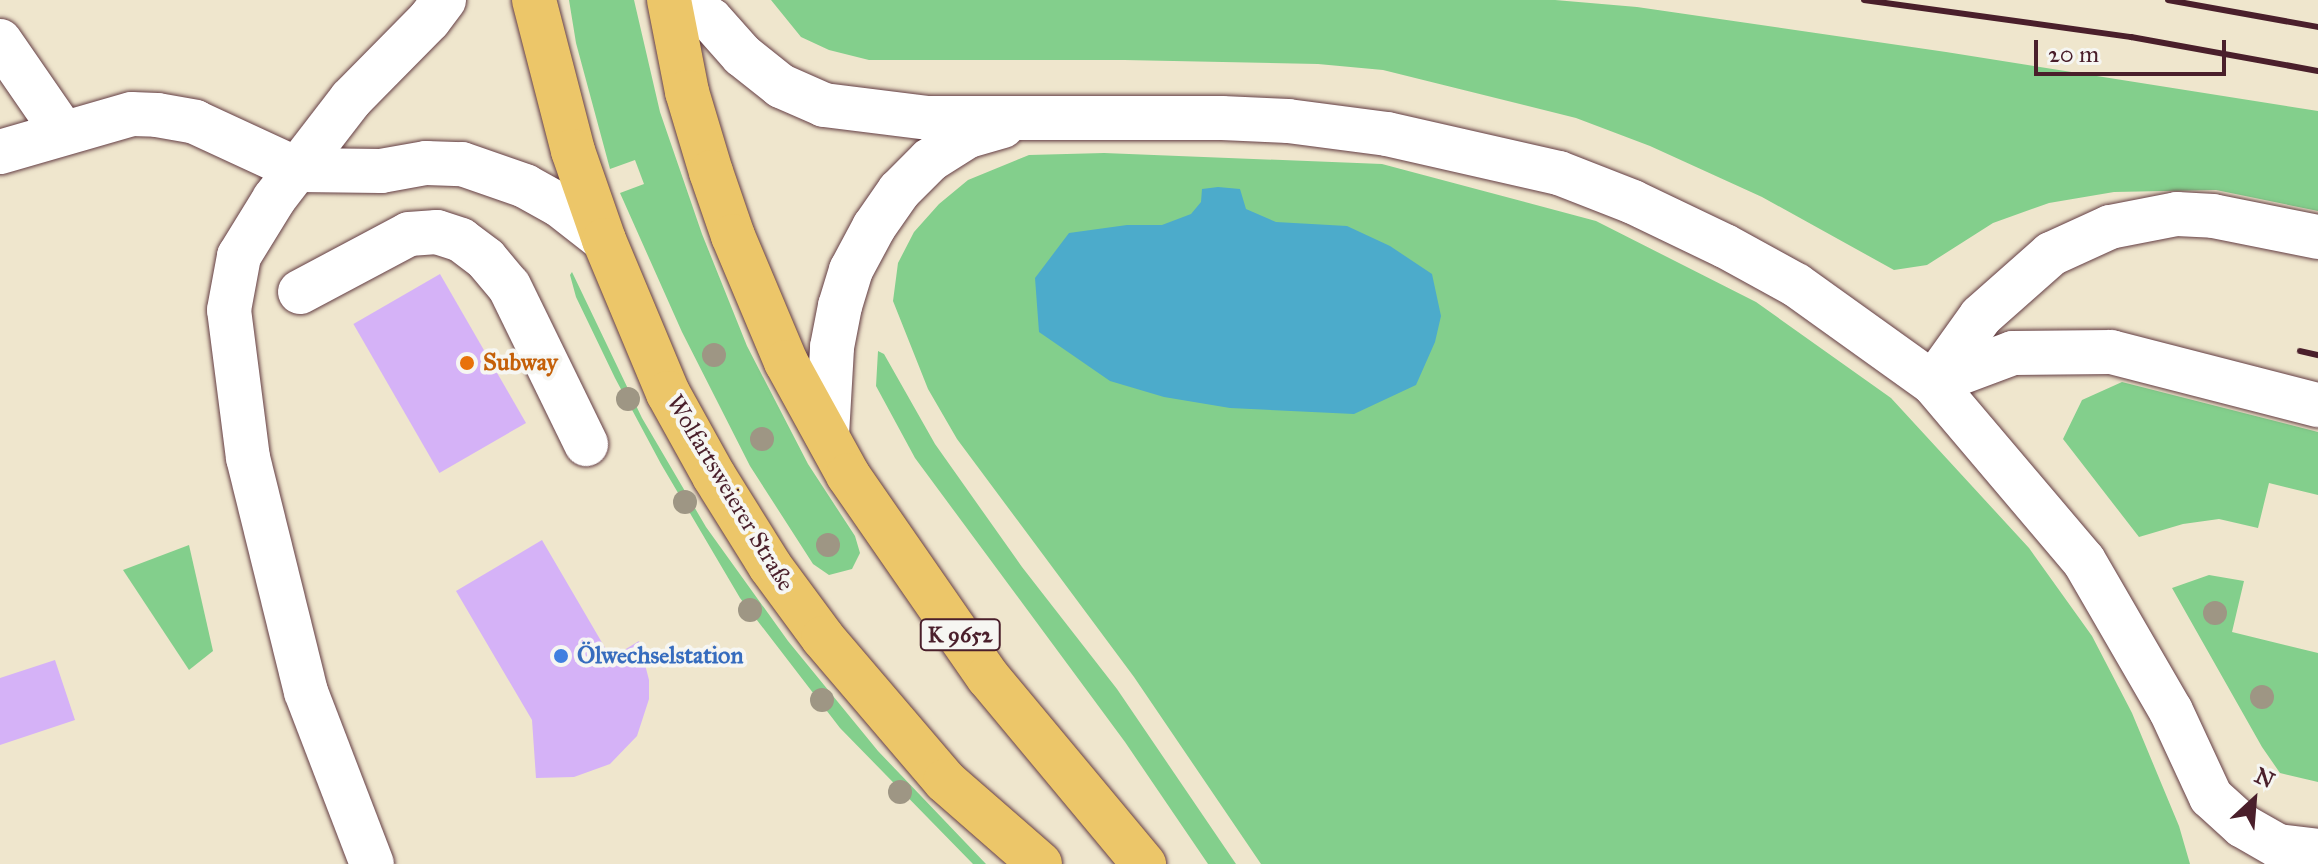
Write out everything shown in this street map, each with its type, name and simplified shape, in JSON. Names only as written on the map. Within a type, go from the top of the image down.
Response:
[{"type":"main road","name":"Wolfartsweierer Straße","points":[[534,0],[573,151],[604,240],[668,393],[770,566],[823,638],[945,781],[1040,864]]},
{"type":"main road","name":"K 9652","points":[[669,0],[687,92],[733,236],[786,362],[848,475],[988,677],[1144,864]]},
{"type":"street","points":[[372,864],[306,692],[248,458],[229,310],[239,256],[274,199],[351,99],[429,20],[444,0]]},
{"type":"street","points":[[682,0],[711,20],[742,55],[781,86],[824,105],[928,118],[1288,121],[1387,134],[1559,173],[1673,221],[1796,285],[1933,383],[2084,561],[2171,711],[2211,797],[2243,826],[2289,854]]},
{"type":"street","points":[[0,41],[62,131]]},
{"type":"street","points":[[0,152],[62,131],[132,114],[157,115],[195,122],[299,170],[381,171],[426,163],[462,164],[525,186],[558,204],[604,240]]},
{"type":"street","points":[[827,435],[832,347],[840,306],[851,270],[899,191],[930,160],[968,136],[1054,117]]},
{"type":"street","points":[[1933,383],[1981,316],[2051,254],[2110,227],[2177,214],[2213,216],[2318,237]]},
{"type":"street","points":[[300,292],[409,234],[437,232],[461,240],[486,259],[509,286],[586,444]]},
{"type":"street","points":[[1933,383],[2013,353],[2111,352],[2318,405]]},
{"type":"green space","points":[[569,0],[634,0],[660,112],[702,234],[747,346],[808,464],[855,536],[860,553],[852,569],[829,575],[813,564],[750,466],[682,332],[620,193],[644,184],[635,160],[610,169],[576,43]]},
{"type":"green space","points":[[771,0],[1555,0],[1637,7],[2318,111],[2318,211],[2216,190],[2114,192],[2049,203],[1993,223],[1927,265],[1894,270],[1762,197],[1650,146],[1576,118],[1383,70],[1318,64],[1124,60],[869,60],[829,50],[801,37]]},
{"type":"green space","points":[[1104,153],[1382,164],[1596,221],[1756,302],[1891,398],[2029,548],[2092,636],[2132,713],[2179,826],[2190,864],[1261,864],[1134,677],[957,439],[928,389],[893,301],[898,263],[914,232],[939,204],[968,180],[1029,155]]},
{"type":"green space","points":[[572,272],[642,418],[706,527],[788,641],[878,751],[986,864],[973,864],[840,728],[740,598],[661,464],[615,378],[576,297],[570,275]]},
{"type":"green space","points":[[878,351],[884,354],[935,444],[1022,567],[1117,689],[1236,864],[1208,864],[1125,742],[915,458],[876,386]]},
{"type":"green space","points":[[2122,382],[2318,432],[2318,495],[2269,483],[2258,528],[2219,519],[2183,524],[2139,537],[2063,439],[2082,400]]},
{"type":"green space","points":[[189,545],[213,651],[189,670],[123,570]]},
{"type":"green space","points":[[2209,575],[2244,581],[2232,632],[2318,653],[2318,782],[2280,773],[2262,747],[2172,588]]},
{"type":"water","points":[[1202,189],[1240,189],[1246,209],[1276,222],[1347,226],[1390,246],[1432,274],[1441,316],[1435,342],[1416,385],[1354,414],[1230,408],[1164,397],[1110,381],[1039,332],[1035,278],[1069,233],[1127,225],[1162,225],[1191,214],[1201,202]]},
{"type":"building","points":[[440,274],[526,423],[439,473],[353,324]]},
{"type":"building","points":[[542,540],[611,658],[639,641],[649,680],[649,699],[637,736],[610,764],[574,777],[536,778],[532,720],[456,591]]},
{"type":"building","points":[[55,660],[75,720],[0,745],[0,678]]},
{"type":"railway","points":[[1864,0],[2131,37],[2318,71]]},
{"type":"railway","points":[[2168,0],[2318,27]]},
{"type":"railway","points":[[2300,351],[2318,355]]},
{"type":"place","name":"Subway","points":[[467,363]]},
{"type":"place","name":"Ölwechselstation","points":[[561,656]]}]
